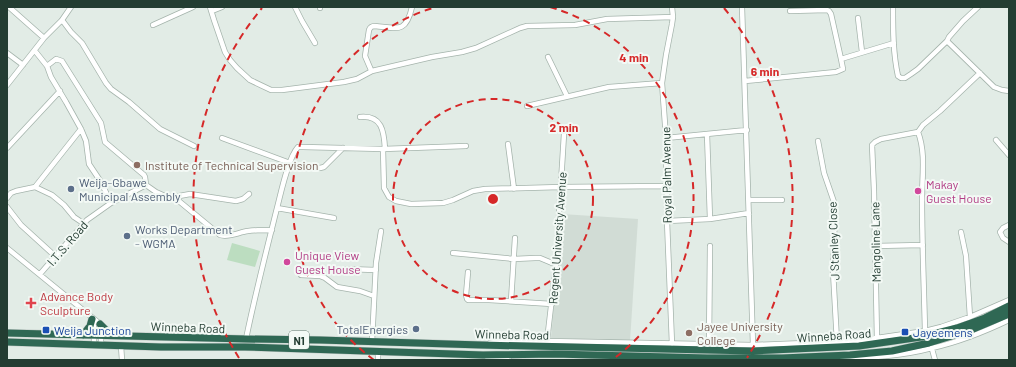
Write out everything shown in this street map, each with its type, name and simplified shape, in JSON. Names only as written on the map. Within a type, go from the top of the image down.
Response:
[{"type":"highway","name":"Winneba Road","points":[[7,333],[753,351],[810,346],[859,346],[921,337],[957,328],[985,318],[1009,306]]},
{"type":"highway","name":"Winneba Road","points":[[7,342],[161,347],[245,347],[483,356],[554,354],[707,358],[811,358],[892,351],[928,343],[972,330],[1009,314]]},
{"type":"highway","points":[[83,334],[90,326],[92,317]]},
{"type":"highway","points":[[100,324],[107,331],[116,336]]},
{"type":"highway","points":[[320,340],[319,346],[322,350]]},
{"type":"street","points":[[9,7],[44,38]]},
{"type":"street","points":[[7,85],[44,38],[62,20],[71,7]]},
{"type":"street","points":[[153,26],[193,7]]},
{"type":"street","points":[[222,7],[211,9],[225,52],[237,68],[250,80],[271,90],[282,90],[357,79],[372,71],[476,48],[527,26],[575,25],[608,19],[673,17]]},
{"type":"street","points":[[295,7],[315,43]]},
{"type":"street","points":[[372,71],[365,56],[369,30],[372,26],[403,27],[412,7]]},
{"type":"street","name":"Royal Palm Avenue","points":[[672,7],[673,17],[662,83],[666,138],[667,221],[672,344]]},
{"type":"street","points":[[742,7],[747,130],[752,345]]},
{"type":"street","points":[[892,7],[898,76],[901,78],[905,78],[918,69],[947,41],[963,20],[978,7]]},
{"type":"street","points":[[745,81],[836,72],[843,69],[830,11],[790,11]]},
{"type":"street","points":[[858,18],[862,52]]},
{"type":"street","points":[[62,20],[82,43],[111,89],[129,102],[160,129],[194,146]]},
{"type":"street","points":[[947,41],[994,87],[1009,91]]},
{"type":"street","points":[[841,59],[894,42]]},
{"type":"street","points":[[35,51],[47,66],[51,77],[81,129],[86,141],[89,164],[101,182],[111,203]]},
{"type":"street","points":[[7,52],[22,65]]},
{"type":"street","points":[[548,57],[567,96]]},
{"type":"street","points":[[47,66],[56,59],[62,61],[100,123],[105,142],[144,175],[146,185],[160,194],[174,197],[190,194],[236,201],[243,199],[249,194]]},
{"type":"street","points":[[925,331],[922,148],[918,132],[923,125],[940,111],[980,72]]},
{"type":"street","points":[[527,106],[609,87],[662,83]]},
{"type":"street","points":[[7,148],[60,91]]},
{"type":"street","points":[[360,117],[370,117],[378,121],[383,130],[384,188],[389,197],[403,203],[443,203],[485,189],[666,186]]},
{"type":"street","points":[[7,198],[11,193],[36,187],[81,129]]},
{"type":"street","points":[[666,138],[747,130]]},
{"type":"street","name":"Mangoline Lane","points":[[877,338],[872,145],[877,140],[918,132]]},
{"type":"street","name":"Regent University Avenue","points":[[547,341],[556,264],[564,134]]},
{"type":"street","points":[[707,134],[710,219]]},
{"type":"street","points":[[222,138],[290,164],[320,168],[324,167],[343,148]]},
{"type":"street","name":"J Stanley Close","points":[[818,140],[824,173],[834,202],[835,212],[834,271],[837,342]]},
{"type":"street","points":[[996,140],[1009,156]]},
{"type":"street","points":[[508,144],[514,189]]},
{"type":"street","points":[[246,339],[253,304],[277,208],[290,164],[295,150],[298,147],[384,149],[466,146]]},
{"type":"street","name":"I.T.S. Road","points":[[40,274],[83,223],[92,215],[111,203],[146,185]]},
{"type":"street","points":[[36,187],[52,195],[64,205],[74,217],[83,223]]},
{"type":"street","points":[[174,197],[223,236],[249,231],[272,230]]},
{"type":"street","points":[[749,200],[782,200]]},
{"type":"street","points":[[7,208],[21,226],[55,256]]},
{"type":"street","points":[[277,208],[334,218]]},
{"type":"street","points":[[667,221],[710,219],[749,213]]},
{"type":"street","points":[[1009,226],[1002,228],[1000,232],[1003,238],[1009,242]]},
{"type":"street","points":[[372,342],[376,270],[381,230]]},
{"type":"street","points":[[961,232],[966,256],[970,317]]},
{"type":"street","points":[[511,301],[515,238]]},
{"type":"street","points":[[875,246],[923,245]]},
{"type":"street","points":[[709,344],[710,246]]},
{"type":"street","points":[[7,248],[100,324],[98,345]]},
{"type":"street","points":[[453,254],[514,259],[540,258],[556,264]]},
{"type":"street","points":[[346,269],[376,270]]},
{"type":"street","points":[[468,272],[467,299],[552,304]]},
{"type":"street","points":[[301,275],[320,276],[337,287],[360,291],[374,296]]},
{"type":"street","points":[[481,345],[499,341],[547,341],[810,346],[925,331],[970,317],[1009,300]]},
{"type":"street","points":[[92,317],[98,335],[98,345]]},
{"type":"street","points":[[829,360],[849,360],[890,356],[932,349],[956,342],[1009,320]]},
{"type":"street","points":[[121,346],[122,360]]},
{"type":"street","points":[[932,349],[935,360]]},
{"type":"street","points":[[378,352],[378,360]]},
{"type":"street","points":[[483,356],[494,359],[509,360]]},
{"type":"shaded area","points":[[562,214],[638,219],[630,341],[551,338]]},
{"type":"green space","points":[[232,243],[260,251],[255,267],[227,260]]},
{"type":"place","name":"Institute of Technical Supervision","points":[[137,165]]},
{"type":"place","name":"Weija-Gbawe Municipal Assembly","points":[[71,189]]},
{"type":"place","name":"Makay Guest House","points":[[918,191]]},
{"type":"place","name":"Works Department - WGMA","points":[[127,236]]},
{"type":"place","name":"Unique View Guest House","points":[[287,262]]},
{"type":"place","name":"Advance Body Sculpture","points":[[31,303]]},
{"type":"place","name":"TotalEnergies","points":[[416,329]]},
{"type":"place","name":"Weija Junction","points":[[46,330]]},
{"type":"place","name":"Jayeemens","points":[[905,332]]},
{"type":"place","name":"Jayee University College","points":[[689,333]]}]
